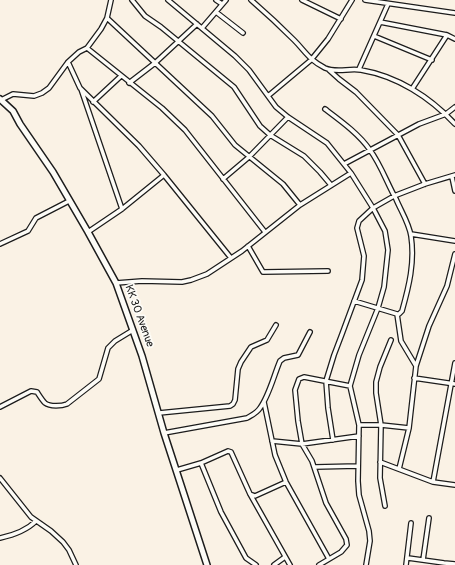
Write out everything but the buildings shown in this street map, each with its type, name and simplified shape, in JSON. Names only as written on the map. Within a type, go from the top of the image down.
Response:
[{"type":"main road","name":"KK 30 Avenue","points":[[0,99],[13,111],[20,124],[53,172],[116,283],[133,330],[164,433],[207,565]]},
{"type":"street","points":[[0,99],[13,94],[34,96],[49,88],[68,62],[79,52],[87,48],[101,29],[107,18],[111,0]]},
{"type":"street","points":[[132,0],[145,16],[234,87],[253,117],[270,135],[304,156],[331,185]]},
{"type":"street","points":[[168,0],[250,70],[276,107],[327,143],[351,173],[373,208],[385,231],[388,250],[384,287],[378,308],[359,355],[350,386],[359,425],[359,495],[369,531],[370,541],[366,565]]},
{"type":"street","points":[[216,0],[222,4]]},
{"type":"street","points":[[202,28],[226,0]]},
{"type":"street","points":[[251,0],[297,43],[311,60],[329,70],[356,92],[398,135],[425,184]]},
{"type":"street","points":[[302,0],[341,19]]},
{"type":"street","points":[[268,96],[311,60],[328,39],[352,0]]},
{"type":"street","points":[[365,0],[455,13]]},
{"type":"street","points":[[359,69],[388,4]]},
{"type":"street","points":[[216,12],[243,33]]},
{"type":"street","points":[[107,18],[212,116],[235,145],[283,184],[300,205]]},
{"type":"street","points":[[380,22],[447,35],[455,39]]},
{"type":"street","points":[[129,83],[155,63],[197,24]]},
{"type":"street","points":[[412,89],[447,35]]},
{"type":"street","points":[[374,36],[432,60]]},
{"type":"street","points":[[87,48],[162,108],[185,130],[265,232]]},
{"type":"street","points":[[68,62],[80,88],[122,209]]},
{"type":"street","points":[[329,70],[359,69],[396,81],[425,97],[446,114],[455,124]]},
{"type":"street","points":[[93,102],[121,76]]},
{"type":"street","points":[[80,88],[139,146],[232,258]]},
{"type":"street","points":[[344,164],[419,124],[446,114],[455,107]]},
{"type":"street","points":[[325,109],[347,126],[370,150],[394,196],[411,234],[413,251],[412,273],[402,311],[397,314],[354,301]]},
{"type":"street","points":[[223,179],[249,157],[288,116]]},
{"type":"street","points":[[116,283],[142,281],[176,283],[191,280],[214,270],[248,246],[300,205],[351,173]]},
{"type":"street","points":[[88,232],[122,209],[164,175]]},
{"type":"street","points":[[333,440],[326,381],[362,280],[364,256],[357,228],[359,221],[373,208],[394,196],[425,184],[454,176],[455,191]]},
{"type":"street","points":[[0,244],[28,231],[36,218],[69,201]]},
{"type":"street","points":[[411,234],[455,241]]},
{"type":"street","points":[[248,246],[261,271],[263,272],[328,271]]},
{"type":"street","points":[[399,469],[409,428],[416,366],[429,326],[447,286],[455,254]]},
{"type":"street","points":[[397,314],[401,341],[416,366]]},
{"type":"street","points":[[159,413],[230,406],[233,404],[235,400],[238,369],[241,362],[251,347],[267,340],[276,326]]},
{"type":"street","points":[[0,407],[31,391],[37,392],[48,405],[63,406],[67,404],[99,379],[108,348],[115,341],[133,330]]},
{"type":"street","points":[[164,433],[247,418],[259,409],[264,402],[280,361],[284,358],[298,355],[310,332]]},
{"type":"street","points":[[385,506],[380,478],[381,425],[376,393],[376,382],[380,367],[391,340]]},
{"type":"street","points":[[433,482],[453,384],[455,364]]},
{"type":"street","points":[[319,565],[341,552],[347,545],[346,539],[326,503],[315,467],[302,444],[295,390],[301,377],[350,386]]},
{"type":"street","points":[[414,378],[453,384]]},
{"type":"street","points":[[264,402],[272,441],[286,482],[329,559]]},
{"type":"street","points":[[359,425],[381,425],[409,428]]},
{"type":"street","points":[[272,441],[302,444],[359,436]]},
{"type":"street","points":[[177,470],[201,463],[228,451],[231,452],[250,494],[290,565]]},
{"type":"street","points":[[380,462],[433,482],[455,485]]},
{"type":"street","points":[[201,463],[221,512],[246,558],[256,565]]},
{"type":"street","points":[[315,467],[358,466]]},
{"type":"street","points":[[0,478],[31,517],[51,531],[63,542],[69,550],[76,565]]},
{"type":"street","points":[[250,494],[255,496],[286,482]]},
{"type":"street","points":[[423,560],[429,518]]},
{"type":"street","points":[[0,538],[16,534],[27,529],[36,521]]},
{"type":"street","points":[[406,565],[411,523]]},
{"type":"street","points":[[274,565],[285,557]]},
{"type":"street","points":[[408,558],[455,564]]}]
